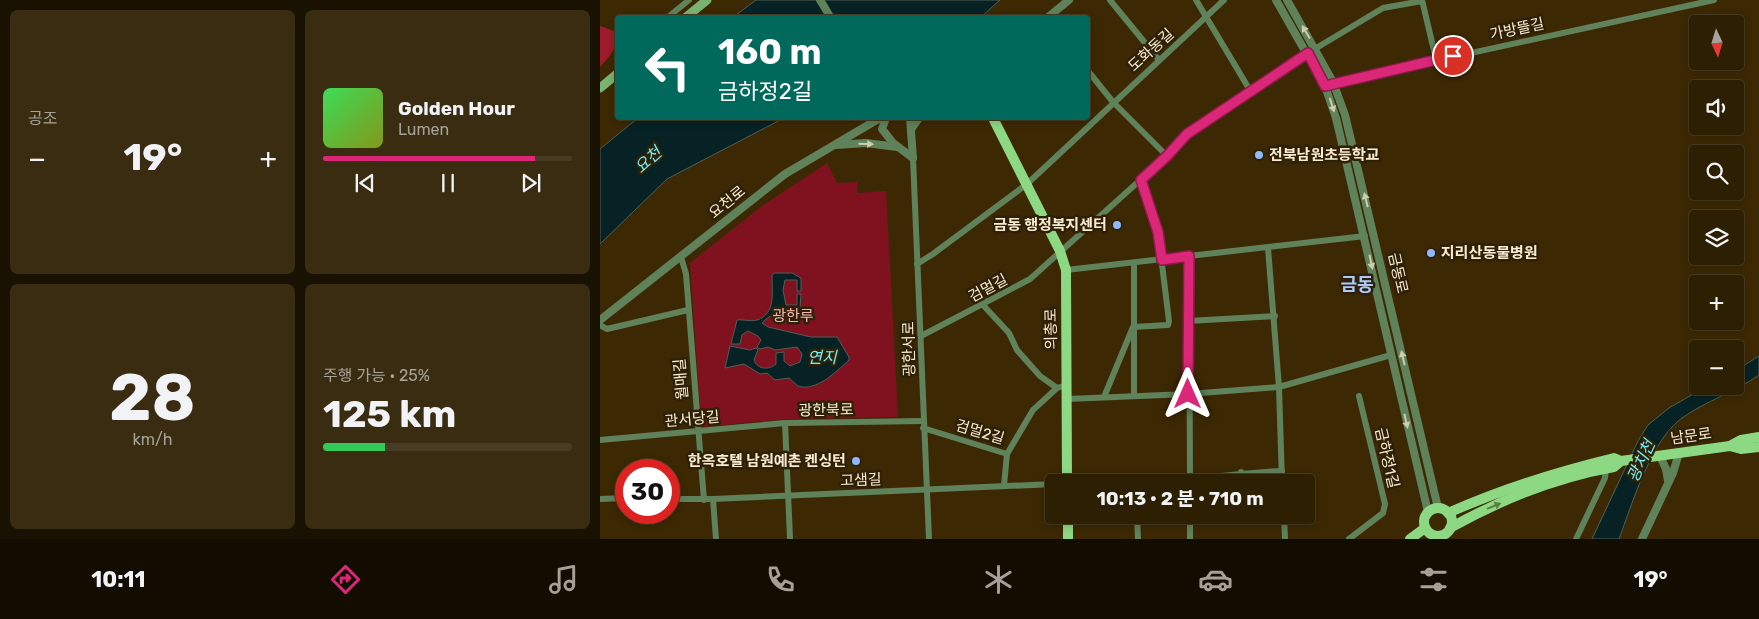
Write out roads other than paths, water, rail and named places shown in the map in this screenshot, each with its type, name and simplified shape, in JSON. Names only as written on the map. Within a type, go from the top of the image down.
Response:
[{"type":"main road","points":[[689,15],[707,0]]},
{"type":"main road","points":[[600,88],[615,75]]},
{"type":"main road","name":"의총로","points":[[994,120],[1060,251],[1066,270],[1062,387],[1067,399],[1067,474]]},
{"type":"main road","name":"남문로","points":[[1730,446],[1741,440],[1759,438]]},
{"type":"main road","name":"남문로","points":[[1621,461],[1730,446],[1741,448],[1759,446]]},
{"type":"main road","points":[[1410,539],[1424,528],[1433,538],[1444,535],[1450,528],[1532,485],[1614,467],[1621,461],[1614,458],[1532,485],[1448,513],[1433,510]]},
{"type":"main road","name":"금동로","points":[[1424,528],[1424,519],[1433,510]]},
{"type":"main road","points":[[1448,513],[1451,519],[1450,528]]},
{"type":"main road","points":[[1068,524],[1068,539]]},
{"type":"street","points":[[670,15],[689,0]]},
{"type":"street","points":[[820,0],[829,15]]},
{"type":"street","points":[[1051,15],[1069,0]]},
{"type":"street","points":[[1110,0],[1159,60]]},
{"type":"street","points":[[1196,0],[1251,92]]},
{"type":"street","name":"도화동길","points":[[1027,184],[1224,0]]},
{"type":"street","name":"금동로","points":[[1276,0],[1329,84],[1391,355],[1433,510]]},
{"type":"street","name":"금동로","points":[[1287,0],[1316,49],[1352,143],[1433,510]]},
{"type":"street","points":[[1060,251],[1141,180],[1187,134],[1308,53],[1384,8],[1422,0],[1436,59]]},
{"type":"street","name":"가방뜰길","points":[[1329,84],[1436,59],[1714,0]]},
{"type":"street","points":[[1090,73],[1113,102],[1167,156]]},
{"type":"street","name":"요천로","points":[[600,320],[681,258],[785,174],[877,120]]},
{"type":"street","points":[[885,120],[882,125],[883,132],[897,147],[913,158]]},
{"type":"street","points":[[910,120],[913,158]]},
{"type":"street","points":[[912,128],[918,120]]},
{"type":"street","points":[[834,145],[866,143],[897,147]]},
{"type":"street","name":"광한서로","points":[[913,158],[923,424],[930,539]]},
{"type":"street","points":[[1133,327],[1168,325],[1158,232],[1141,180]]},
{"type":"street","points":[[917,264],[934,254],[1027,184]]},
{"type":"street","points":[[1066,270],[1365,236]]},
{"type":"street","points":[[1237,474],[1241,472],[1282,471],[1275,316],[1268,248]]},
{"type":"street","name":"검멀길","points":[[921,336],[983,305],[1030,278],[1060,251]]},
{"type":"street","points":[[1189,256],[1188,394],[1190,474]]},
{"type":"street","name":"월매길","points":[[681,258],[686,274],[704,500]]},
{"type":"street","points":[[1134,263],[1134,396]]},
{"type":"street","points":[[983,305],[1009,333],[1023,357],[1040,376],[1062,387]]},
{"type":"street","points":[[600,325],[607,329],[688,310]]},
{"type":"street","points":[[1188,321],[1275,316]]},
{"type":"street","points":[[1104,398],[1133,327]]},
{"type":"street","points":[[1067,399],[1188,394],[1279,387],[1391,355]]},
{"type":"street","name":"검멀2길","points":[[923,424],[1007,454],[1033,410],[1062,387]]},
{"type":"street","name":"금하정1길","points":[[1349,539],[1383,513],[1385,504],[1359,396]]},
{"type":"street","name":"관서당길","points":[[600,440],[785,423]]},
{"type":"street","name":"광한북로","points":[[790,539],[785,423],[923,424]]},
{"type":"street","points":[[1642,539],[1679,453]]},
{"type":"street","points":[[1004,485],[1007,454]]},
{"type":"street","points":[[1658,456],[1666,469],[1668,481]]},
{"type":"street","points":[[1576,539],[1605,478],[1606,468]]},
{"type":"street","name":"고샘길","points":[[680,499],[704,500],[1045,484]]},
{"type":"street","points":[[600,499],[615,498]]},
{"type":"street","points":[[713,499],[716,539]]},
{"type":"street","points":[[1138,524],[1138,539]]},
{"type":"street","points":[[1190,524],[1190,539]]},
{"type":"street","points":[[1284,524],[1285,539]]},
{"type":"water","points":[[756,0],[1000,0],[983,15],[736,15]]},
{"type":"water","name":"요천","points":[[636,120],[780,120],[667,179],[600,244],[600,149]]},
{"type":"water","name":"연지","points":[[774,273],[792,273],[801,278],[801,291],[797,291],[797,280],[785,280],[783,290],[786,305],[797,305],[797,294],[801,294],[800,308],[792,312],[774,314],[762,323],[768,327],[811,337],[837,337],[849,357],[849,360],[819,384],[805,387],[798,386],[789,378],[775,380],[767,373],[760,374],[744,364],[725,368],[730,346],[750,350],[756,348],[758,350],[754,360],[758,366],[764,368],[776,364],[776,353],[784,352],[784,361],[790,366],[800,362],[802,354],[797,347],[775,350],[768,347],[760,349],[757,347],[761,340],[758,336],[748,331],[742,335],[740,344],[731,344],[737,320],[757,320],[767,313],[772,302],[772,276]]},
{"type":"water","points":[[1759,356],[1759,375],[1744,384],[1744,365]]},
{"type":"water","name":"광치천","points":[[1691,395],[1724,395],[1682,418],[1661,441],[1636,491],[1619,539],[1592,539],[1638,441],[1648,425],[1669,408]]},
{"type":"place","name":"전북남원초등학교","points":[[1259,155]]},
{"type":"place","name":"금동 행정복지센터","points":[[1117,225]]},
{"type":"place","name":"지리산동물병원","points":[[1431,253]]},
{"type":"place","name":"한옥호텔 남원예촌 켄싱턴","points":[[856,461]]},
{"type":"district","name":"금동","points":[[1357,285]]},
{"type":"park label","name":"광한루","points":[[793,316]]}]
